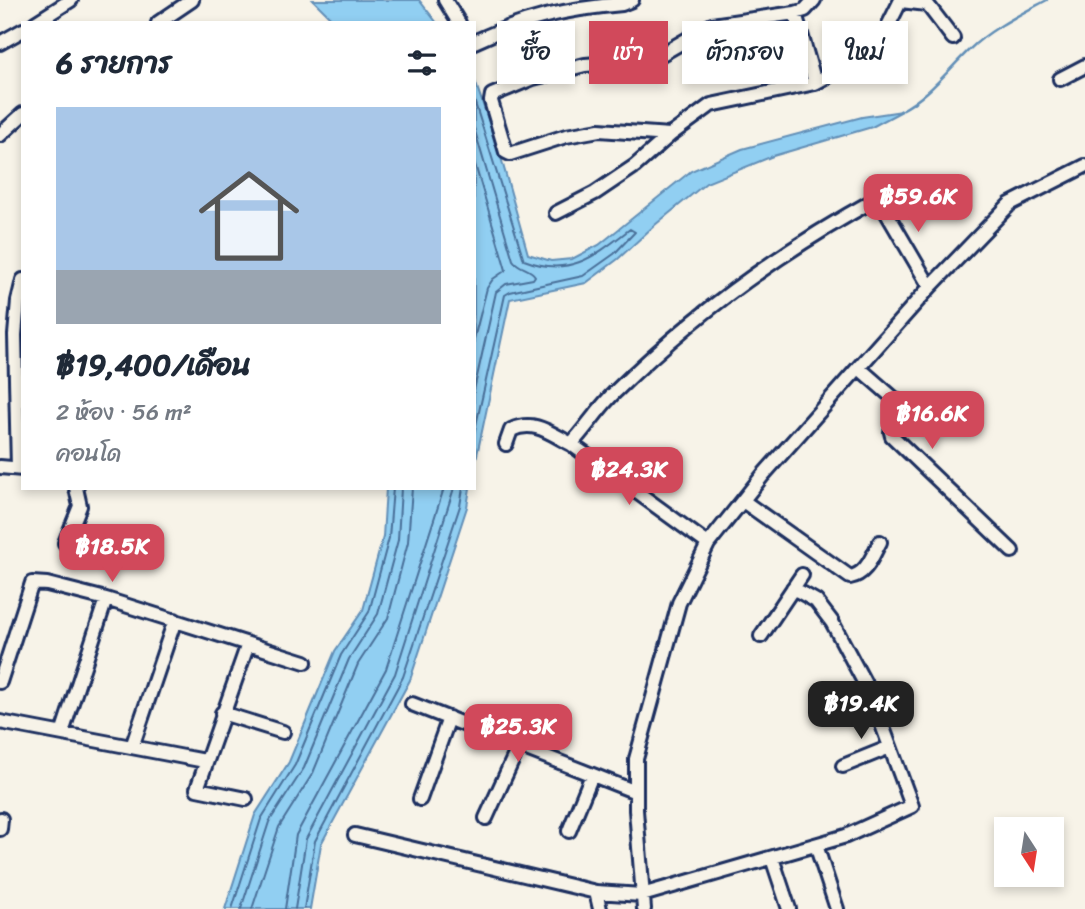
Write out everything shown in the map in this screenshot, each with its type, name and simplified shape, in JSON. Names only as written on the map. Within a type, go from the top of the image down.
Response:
[{"type":"street","points":[[39,21],[71,0]]},
{"type":"street","points":[[161,21],[192,0]]},
{"type":"street","points":[[445,0],[458,21]]},
{"type":"street","points":[[476,41],[501,29],[546,14],[622,4],[632,0]]},
{"type":"street","points":[[670,135],[599,130],[566,136],[510,154],[506,152],[491,101],[492,95],[533,78],[585,65],[635,61],[660,55],[712,25],[795,13],[805,10],[814,0]]},
{"type":"street","points":[[556,214],[595,193],[635,166],[670,135],[711,105],[816,83],[848,65],[884,34],[901,0],[928,4],[953,38]]},
{"type":"street","points":[[795,13],[816,83]]},
{"type":"street","points":[[0,43],[21,31]]},
{"type":"street","points":[[1060,79],[1085,66]]},
{"type":"street","points":[[0,135],[21,116]]},
{"type":"street","points":[[644,909],[636,759],[679,603],[708,544],[930,287],[1010,204],[1085,166]]},
{"type":"street","points":[[570,444],[614,393],[684,329],[735,289],[878,198],[930,287]]},
{"type":"street","points":[[0,467],[20,468],[20,381],[15,335],[21,295]]},
{"type":"street","points":[[859,368],[898,402],[900,411],[891,432],[892,436],[1012,551]]},
{"type":"street","points":[[506,444],[511,430],[532,425],[570,444],[708,544]]},
{"type":"street","points":[[65,542],[80,506],[76,490]]},
{"type":"street","points":[[743,501],[850,577],[864,572],[880,542]]},
{"type":"street","points":[[761,636],[802,575]]},
{"type":"street","points":[[0,682],[32,583],[47,584],[106,599],[305,662]]},
{"type":"street","points":[[355,835],[596,892],[642,895],[846,836],[912,806],[868,690],[832,622],[816,601],[793,588]]},
{"type":"street","points":[[62,733],[106,599]]},
{"type":"street","points":[[132,747],[176,620]]},
{"type":"street","points":[[246,799],[197,789],[248,644]]},
{"type":"street","points":[[821,709],[868,690]]},
{"type":"street","points":[[412,704],[636,792]]},
{"type":"street","points":[[222,713],[283,732]]},
{"type":"street","points":[[420,799],[449,718]]},
{"type":"street","points":[[0,722],[205,761]]},
{"type":"street","points":[[486,818],[519,746]]},
{"type":"street","points":[[844,766],[890,747]]},
{"type":"street","points":[[569,831],[592,775]]},
{"type":"street","points":[[816,845],[837,909]]},
{"type":"street","points":[[772,859],[789,909]]},
{"type":"street","points":[[596,892],[600,909]]},
{"type":"water","points":[[313,0],[419,0],[435,21],[334,21]]},
{"type":"water","points":[[476,84],[502,161],[528,254],[551,261],[572,259],[599,245],[691,171],[742,149],[862,117],[902,111],[872,127],[773,156],[706,183],[586,283],[510,299],[476,460]]},
{"type":"water","points":[[386,490],[470,490],[467,507],[410,680],[321,844],[310,909],[225,909],[255,815],[289,762],[335,651],[363,610],[383,537]]},
{"type":"waterway","points":[[900,111],[929,91],[986,35],[1047,0]]}]
